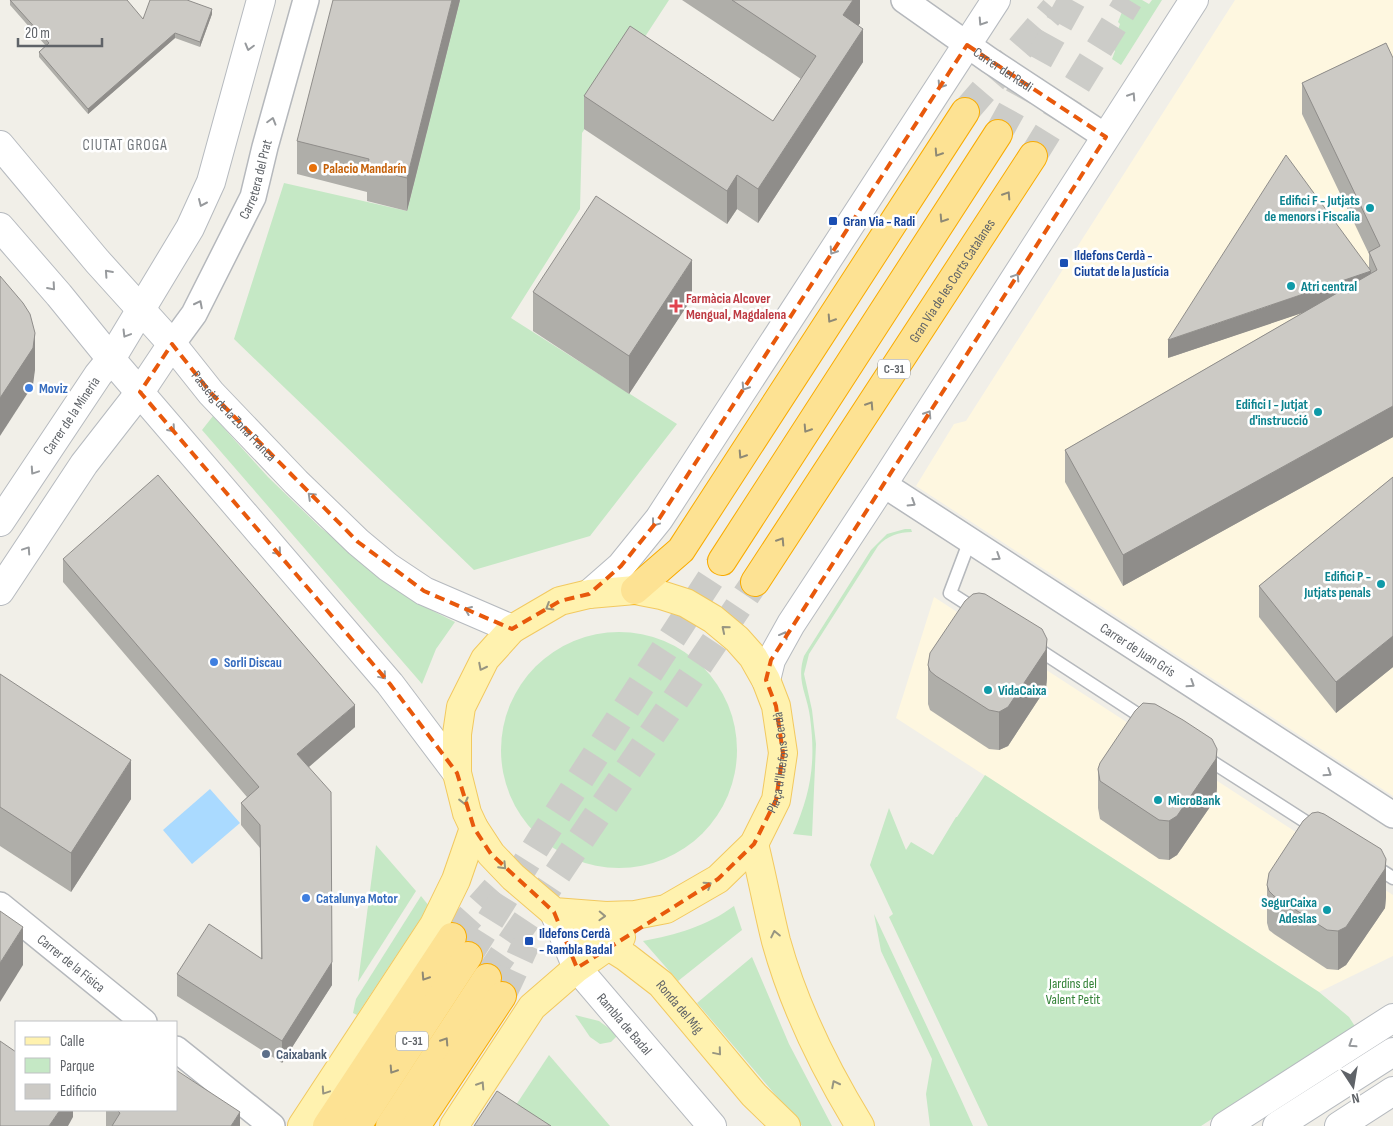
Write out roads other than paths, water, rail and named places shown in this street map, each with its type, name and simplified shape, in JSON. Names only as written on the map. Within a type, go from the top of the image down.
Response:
[{"type":"highway","points":[[636,590],[681,550],[965,112]]},
{"type":"highway","points":[[722,561],[998,134]]},
{"type":"highway","name":"Gran Via de les Corts Catalanes","points":[[755,582],[1033,156]]},
{"type":"highway","name":"C-31","points":[[327,1126],[460,946],[357,1126]]},
{"type":"highway","name":"C-31","points":[[390,1126],[494,987],[416,1126]]},
{"type":"main road","points":[[140,310],[190,228],[211,182],[261,0]]},
{"type":"main road","points":[[589,594],[621,566],[659,519],[996,0]]},
{"type":"main road","points":[[766,680],[771,660],[791,624],[1194,0]]},
{"type":"main road","name":"Passeig de la Zona Franca","points":[[0,145],[212,393],[296,482],[358,542],[388,568],[424,591],[512,629]]},
{"type":"main road","points":[[0,226],[111,359],[390,684],[457,774]]},
{"type":"main road","name":"Carrer de la Mineria","points":[[0,522],[93,382],[111,359],[140,310]]},
{"type":"main road","points":[[0,591],[84,464],[140,392],[172,344]]},
{"type":"main road","name":"Plaça d'Ildefons Cerdà","points":[[636,590],[686,603],[713,618],[753,657],[766,680],[776,706],[783,753],[776,800],[754,844],[718,879],[666,909],[635,915],[606,916],[554,912],[513,877],[492,854],[474,828],[467,813],[457,774],[457,734],[461,707],[485,659],[512,629],[560,601],[589,594],[636,590]]},
{"type":"main road","points":[[302,1126],[434,925],[456,880],[474,828]]},
{"type":"main road","points":[[754,844],[776,941],[799,1006],[836,1087],[860,1126]]},
{"type":"main road","points":[[454,1126],[532,1007],[577,968],[666,909]]},
{"type":"main road","name":"Ronda del Mig","points":[[554,912],[609,945],[661,984],[754,1095],[786,1126]]},
{"type":"main road","name":"Rambla de Badal","points":[[554,912],[577,968],[712,1126]]},
{"type":"main road","points":[[1225,1126],[1393,1018]]},
{"type":"main road","points":[[1278,1126],[1393,1052]]},
{"type":"main road","points":[[1339,1126],[1393,1091]]},
{"type":"street","name":"Carretera del Prat","points":[[172,344],[194,314],[253,197],[306,0]]},
{"type":"street","name":"Carrer del Radi","points":[[905,0],[1106,137]]},
{"type":"street","name":"Carrer de Juan Gris","points":[[883,484],[1393,815]]},
{"type":"street","name":"Carrer de la Física","points":[[0,905],[143,1021]]},
{"type":"street","points":[[178,1051],[272,1126]]},
{"type":"lane","points":[[970,540],[950,593],[989,618]]},
{"type":"lane","points":[[1022,640],[1156,726]]},
{"type":"lane","points":[[1190,747],[1328,836]]},
{"type":"lane","points":[[1360,857],[1393,878]]},
{"type":"water","points":[[210,789],[240,823],[192,864],[163,830]]},
{"type":"tunnel","points":[[998,134],[1072,0]]},
{"type":"tunnel","points":[[1033,156],[1129,0]]},
{"type":"tunnel","points":[[965,112],[1054,9]]},
{"type":"tunnel","points":[[468,956],[543,836],[722,561]]},
{"type":"tunnel","points":[[487,978],[755,582]]},
{"type":"tunnel","points":[[452,937],[495,889]]},
{"type":"tunnel","points":[[502,996],[526,944]]},
{"type":"place","name":"Palacio Mandarín","points":[[313,168]]},
{"type":"place","name":"Edifici F - Jutjats de menors i Fiscalia","points":[[1370,208]]},
{"type":"place","name":"Gran Via - Radi","points":[[833,221]]},
{"type":"place","name":"Ildefons Cerdà - Ciutat de la Justícia","points":[[1064,263]]},
{"type":"place","name":"Atri central","points":[[1291,286]]},
{"type":"place","name":"Farmàcia Alcover Mengual, Magdalena","points":[[676,306]]},
{"type":"place","name":"Moviz","points":[[29,388]]},
{"type":"place","name":"Edifici I - Jutjat d'instrucció","points":[[1318,412]]},
{"type":"place","name":"Edifici P - Jutjats penals","points":[[1381,584]]},
{"type":"place","name":"Sorli Discau","points":[[214,662]]},
{"type":"place","name":"VidaCaixa","points":[[988,690]]},
{"type":"place","name":"MicroBank","points":[[1158,800]]},
{"type":"place","name":"Catalunya Motor","points":[[306,898]]},
{"type":"place","name":"SegurCaixa Adeslas","points":[[1327,910]]},
{"type":"place","name":"Ildefons Cerdà - Rambla Badal","points":[[529,941]]},
{"type":"place","name":"Caixabank","points":[[266,1054]]},
{"type":"district","name":"CIUTAT GROGA","points":[[125,145]]},
{"type":"park label","name":"Jardins del Valent Petit","points":[[1073,992]]}]
